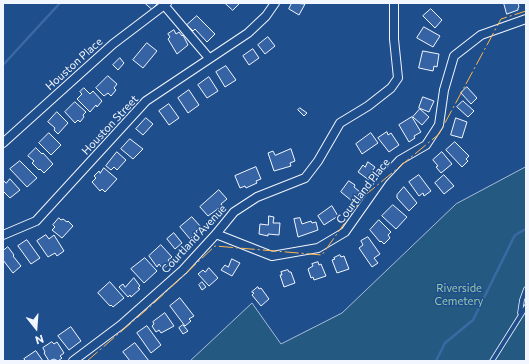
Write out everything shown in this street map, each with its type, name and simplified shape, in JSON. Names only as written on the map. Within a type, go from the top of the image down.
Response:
[{"type":"street","name":"Houston Street","points":[[3,235],[36,221],[146,101],[248,33],[266,16],[274,3]]},
{"type":"street","name":"Courtland Avenue","points":[[73,361],[126,320],[183,270],[234,212],[257,197],[304,178],[318,161],[340,122],[368,106],[391,88],[398,78],[394,39],[394,3]]},
{"type":"street","name":"Houston Place","points":[[3,143],[114,44],[166,4],[209,58]]},
{"type":"street","name":"Courtland Place","points":[[216,234],[272,256],[318,248],[345,232],[383,178],[400,160],[426,145],[439,125],[444,90],[454,56],[481,35],[526,19]]},
{"type":"lane","points":[[520,316],[522,300],[526,289]]},
{"type":"lane","points":[[492,361],[526,307]]},
{"type":"green space","name":"Riverside Cemetery","points":[[526,167],[526,361],[190,361],[252,303],[281,344],[342,313],[456,204]]},
{"type":"building","points":[[145,3],[158,3],[152,9]]},
{"type":"building","points":[[225,3],[240,3],[233,10]]},
{"type":"building","points":[[292,3],[305,4],[299,15],[289,9]]},
{"type":"building","points":[[504,3],[518,3],[518,10],[507,14]]},
{"type":"building","points":[[431,9],[442,20],[435,28],[423,16]]},
{"type":"building","points":[[197,16],[215,34],[207,42],[195,29],[193,31],[187,25]]},
{"type":"building","points":[[424,27],[440,36],[433,47],[417,38]]},
{"type":"building","points":[[174,30],[176,34],[179,32],[182,36],[183,35],[188,45],[177,54],[168,39],[170,37],[168,34]]},
{"type":"building","points":[[268,37],[275,46],[265,54],[258,45]]},
{"type":"building","points":[[147,43],[157,51],[143,68],[133,60]]},
{"type":"building","points":[[253,49],[259,58],[249,65],[243,56]]},
{"type":"building","points":[[423,51],[439,54],[437,67],[434,66],[433,71],[419,68]]},
{"type":"building","points":[[120,58],[124,63],[118,70],[113,65]]},
{"type":"building","points":[[226,66],[236,80],[225,87],[216,72]]},
{"type":"building","points":[[108,76],[117,84],[114,88],[116,90],[111,96],[108,93],[104,96],[96,88]]},
{"type":"building","points":[[209,77],[218,91],[207,98],[198,85]]},
{"type":"building","points":[[467,87],[477,98],[471,104],[461,93]]},
{"type":"building","points":[[84,88],[90,94],[93,91],[102,101],[90,112],[77,99],[82,94],[80,92]]},
{"type":"building","points":[[189,90],[199,105],[188,113],[178,98]]},
{"type":"building","points":[[423,97],[434,101],[429,112],[419,108]]},
{"type":"building","points":[[463,101],[474,111],[468,117],[457,107]]},
{"type":"building","points":[[75,102],[86,112],[80,122],[78,120],[75,123],[65,112]]},
{"type":"building","points":[[169,104],[179,118],[169,125],[159,111]]},
{"type":"building","points":[[300,108],[307,113],[304,116],[298,110]]},
{"type":"building","points":[[420,109],[429,117],[422,125],[413,117]]},
{"type":"building","points":[[57,112],[68,123],[58,134],[54,130],[55,128],[48,122]]},
{"type":"building","points":[[412,117],[421,132],[414,136],[415,138],[409,142],[399,125]]},
{"type":"building","points":[[146,118],[153,124],[143,135],[136,129]]},
{"type":"building","points":[[456,118],[467,122],[462,138],[451,135]]},
{"type":"building","points":[[387,132],[388,135],[391,133],[399,145],[389,152],[378,138]]},
{"type":"building","points":[[49,133],[61,145],[51,155],[39,143]]},
{"type":"building","points":[[371,133],[378,143],[362,154],[356,144]]},
{"type":"building","points":[[130,139],[143,149],[133,159],[121,149]]},
{"type":"building","points":[[455,142],[469,156],[466,159],[468,161],[462,167],[446,150]]},
{"type":"building","points":[[36,148],[53,164],[44,173],[32,163],[34,161],[28,156]]},
{"type":"building","points":[[291,149],[295,161],[290,163],[291,166],[274,171],[268,153],[273,151],[275,155]]},
{"type":"building","points":[[117,152],[126,160],[117,170],[114,167],[111,170],[106,166]]},
{"type":"building","points":[[442,152],[452,164],[441,173],[433,160]]},
{"type":"building","points":[[20,161],[37,178],[27,187],[10,169]]},
{"type":"building","points":[[368,162],[375,167],[369,180],[358,172],[363,165],[365,167]]},
{"type":"building","points":[[256,167],[261,179],[256,181],[257,183],[246,188],[245,186],[240,188],[235,176]]},
{"type":"building","points":[[104,168],[117,179],[105,192],[102,189],[100,191],[92,182],[96,178],[94,176],[99,171],[100,173]]},
{"type":"building","points":[[419,175],[431,191],[424,196],[423,193],[419,196],[409,182]]},
{"type":"building","points":[[444,175],[454,186],[444,194],[435,183]]},
{"type":"building","points":[[10,179],[20,190],[10,198],[3,191],[3,182],[4,181],[6,183]]},
{"type":"building","points":[[349,181],[355,185],[354,187],[360,192],[352,201],[341,192]]},
{"type":"building","points":[[404,187],[417,203],[409,211],[397,198],[397,195]]},
{"type":"building","points":[[219,190],[227,199],[221,204],[222,206],[208,216],[200,207]]},
{"type":"building","points":[[393,205],[407,217],[396,229],[382,216]]},
{"type":"building","points":[[332,206],[338,216],[324,225],[318,216]]},
{"type":"building","points":[[269,216],[274,217],[273,223],[280,223],[279,235],[268,234],[268,236],[259,234],[260,224],[268,225]]},
{"type":"building","points":[[192,217],[201,227],[190,239],[180,227]]},
{"type":"building","points":[[59,218],[67,222],[68,221],[73,226],[62,238],[52,230],[55,227],[53,225]]},
{"type":"building","points":[[300,218],[302,224],[311,221],[312,223],[316,222],[318,230],[298,237],[294,219]]},
{"type":"building","points":[[379,220],[391,232],[388,235],[390,238],[384,244],[381,241],[380,242],[370,230]]},
{"type":"building","points":[[174,233],[182,243],[175,249],[167,239]]},
{"type":"building","points":[[46,235],[49,239],[54,235],[64,251],[57,256],[55,253],[48,257],[37,241]]},
{"type":"building","points":[[368,237],[380,254],[374,258],[378,263],[372,267],[359,248],[363,245],[361,241]]},
{"type":"building","points":[[27,240],[40,258],[31,264],[18,246]]},
{"type":"building","points":[[161,245],[172,257],[168,260],[170,263],[163,269],[159,264],[157,267],[149,256]]},
{"type":"building","points":[[8,247],[21,266],[13,273],[3,260],[3,251]]},
{"type":"building","points":[[340,255],[341,257],[344,256],[349,269],[337,273],[332,260]]},
{"type":"building","points":[[145,258],[157,271],[144,283],[131,269]]},
{"type":"building","points":[[232,259],[240,263],[232,276],[221,270],[225,265],[228,267]]},
{"type":"building","points":[[318,262],[319,265],[321,264],[326,276],[314,280],[313,277],[311,278],[308,269],[313,266],[312,264]]},
{"type":"building","points":[[209,268],[218,278],[209,286],[198,274],[203,270],[205,272]]},
{"type":"building","points":[[288,270],[291,272],[295,283],[284,287],[280,275],[282,275],[281,272]]},
{"type":"building","points":[[134,278],[140,286],[138,288],[140,289],[131,297],[130,295],[128,297],[119,287],[123,284],[125,287]]},
{"type":"building","points":[[110,282],[124,298],[113,307],[111,305],[110,306],[98,293]]},
{"type":"building","points":[[202,282],[206,287],[202,290],[199,285]]},
{"type":"building","points":[[258,287],[259,289],[261,288],[269,299],[261,306],[252,295],[254,293],[252,292]]},
{"type":"building","points":[[180,298],[194,316],[189,319],[191,321],[185,326],[170,306]]},
{"type":"building","points":[[165,313],[174,326],[161,333],[159,330],[156,332],[152,326],[154,324],[153,322]]},
{"type":"building","points":[[183,325],[188,331],[183,334],[179,328]]},
{"type":"building","points":[[147,326],[161,345],[151,353],[137,333]]},
{"type":"building","points":[[71,327],[81,341],[69,350],[58,336]]},
{"type":"building","points":[[52,342],[54,344],[57,342],[64,353],[60,356],[62,358],[58,361],[54,359],[49,361],[44,353],[43,348]]},
{"type":"building","points":[[135,343],[149,361],[130,361],[123,352]]},
{"type":"building","points":[[36,351],[43,361],[26,361],[24,359]]},
{"type":"waterway","points":[[3,65],[60,3]]},
{"type":"waterway","points":[[436,361],[445,343],[473,320],[515,235],[526,229]]},
{"type":"power","points":[[87,361],[153,304],[215,246],[322,255],[363,197],[439,134],[501,19],[526,11]]}]
